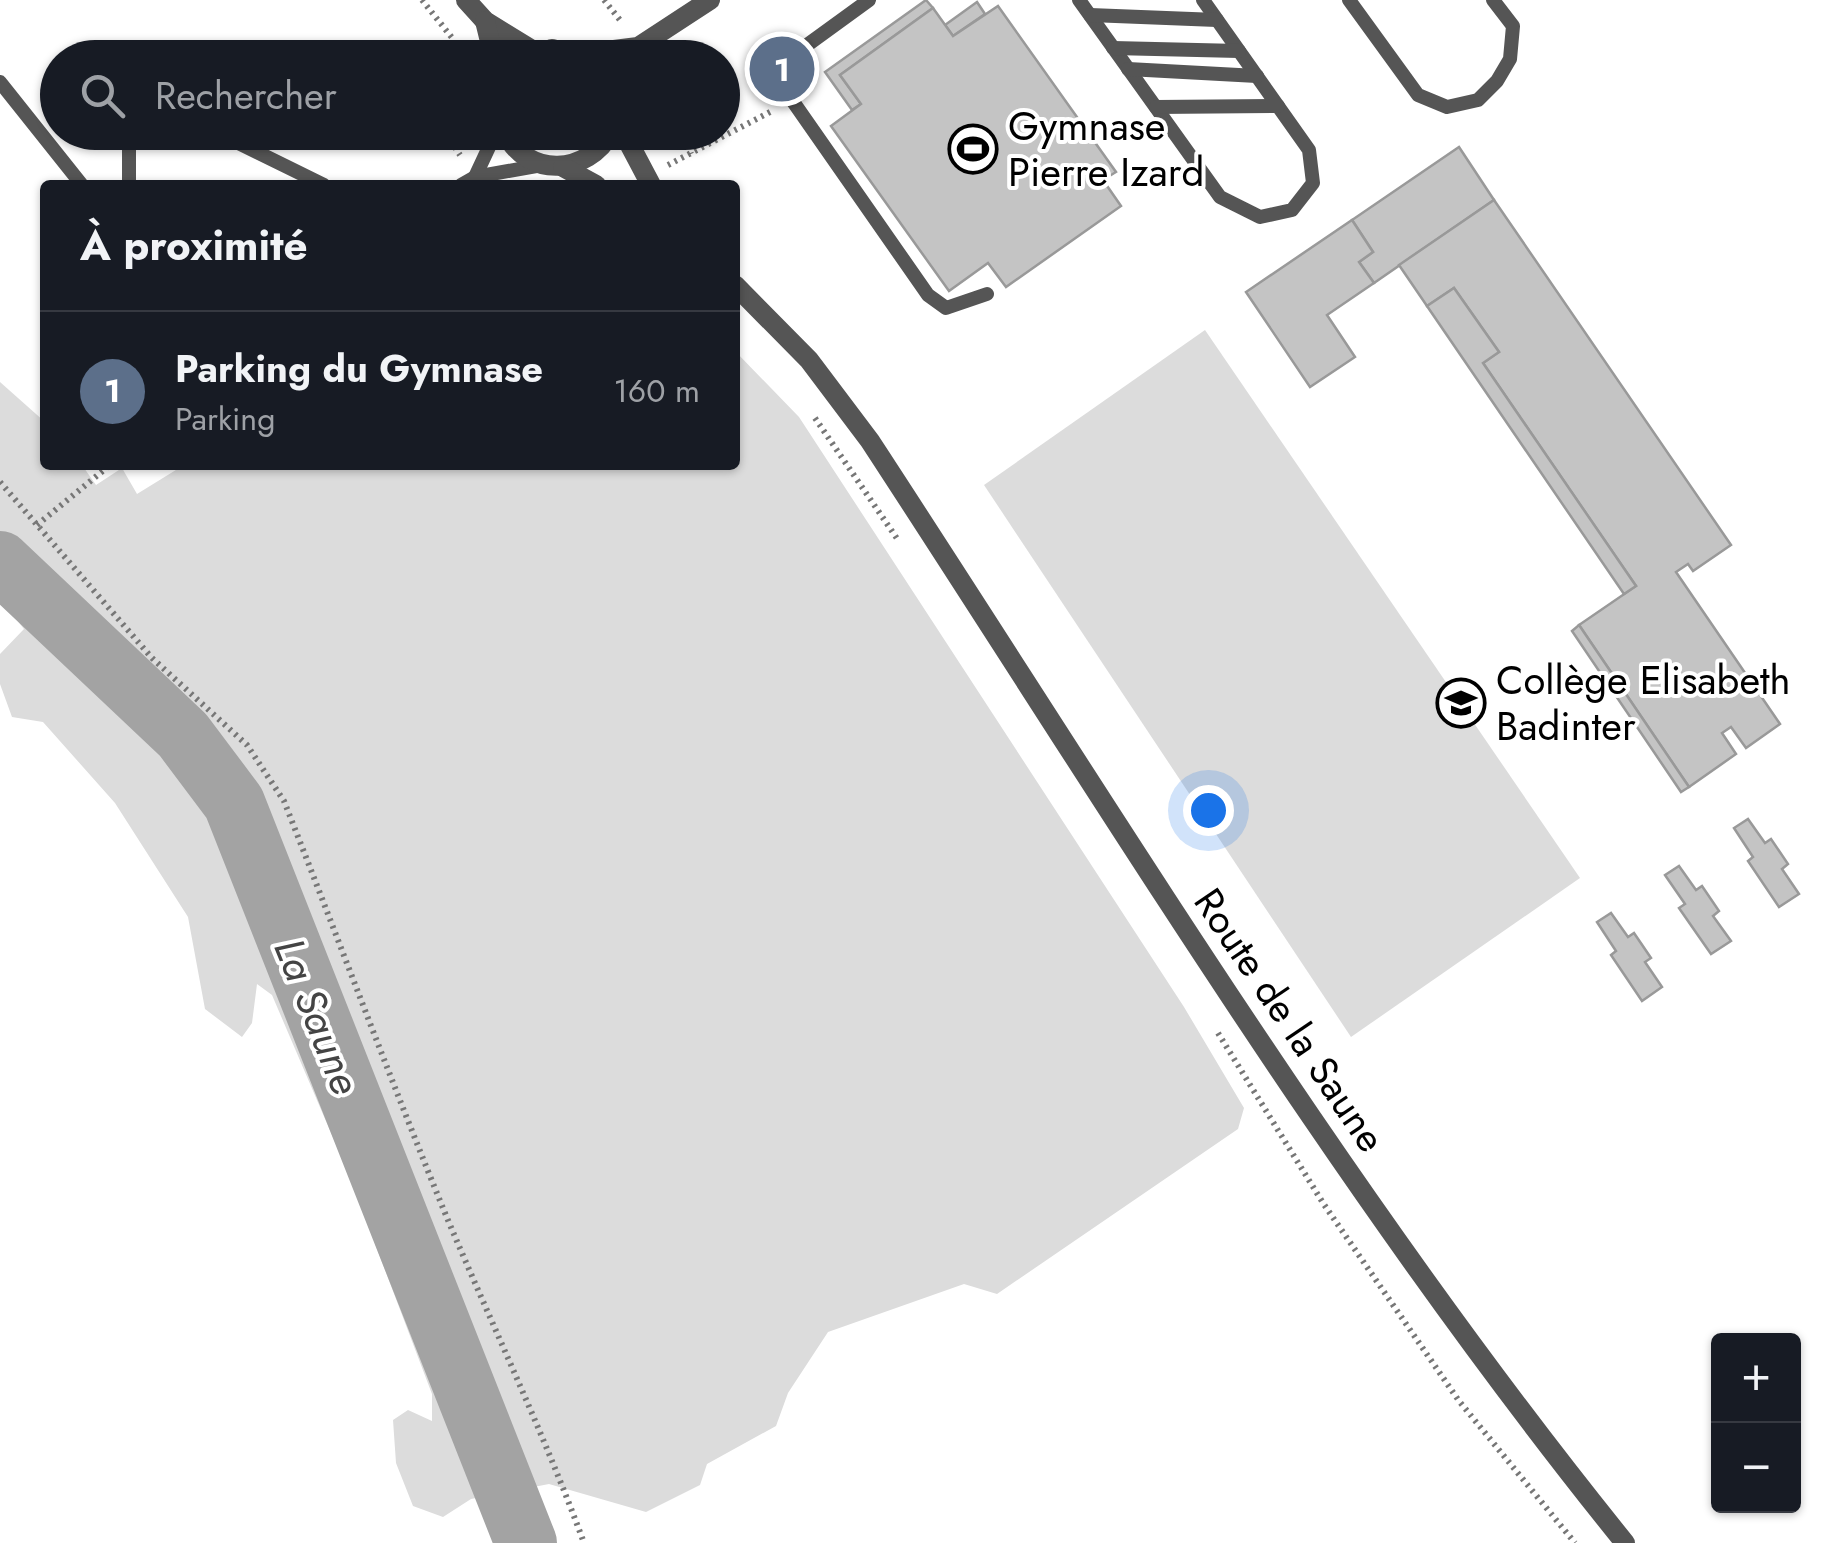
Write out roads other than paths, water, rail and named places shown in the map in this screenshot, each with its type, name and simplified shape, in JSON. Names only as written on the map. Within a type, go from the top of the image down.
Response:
[{"type":"street","points":[[466,0],[485,21],[511,40]]},
{"type":"street","points":[[653,40],[710,0]]},
{"type":"street","points":[[485,21],[490,40]]},
{"type":"street","points":[[519,150],[524,156],[585,180]]},
{"type":"street","points":[[553,166],[599,150]]},
{"type":"street","points":[[633,150],[649,180]]},
{"type":"street","name":"Route de la Saune","points":[[740,290],[799,348],[870,441],[1335,1153],[1481,1357],[1626,1543]]},
{"type":"lane","points":[[1079,0],[1220,198],[1260,217],[1292,210],[1312,183],[1309,150],[1204,0]]},
{"type":"lane","points":[[1349,0],[1418,94],[1447,107],[1478,100],[1510,60],[1514,26],[1493,0]]},
{"type":"lane","points":[[865,1],[782,64],[778,80],[928,294],[946,308],[987,294]]},
{"type":"lane","points":[[1090,15],[1217,20]]},
{"type":"lane","points":[[1113,48],[1240,51]]},
{"type":"lane","points":[[1128,69],[1257,76]]},
{"type":"lane","points":[[0,82],[40,132]]},
{"type":"lane","points":[[1156,107],[1278,106]]},
{"type":"lane","points":[[54,150],[78,180]]},
{"type":"lane","points":[[129,150],[130,180]]},
{"type":"lane","points":[[253,150],[314,180]]},
{"type":"lane","points":[[476,177],[488,150]]},
{"type":"lane","points":[[470,180],[553,166]]},
{"type":"waterway","name":"La Saune","points":[[0,562],[183,735],[234,803],[526,1543]]},
{"type":"place","name":"Parking du Gymnase","points":[[782,69]]},
{"type":"place","name":"Gymnase Pierre Izard","points":[[973,149]]},
{"type":"place","name":"Collège Elisabeth Badinter","points":[[1461,703]]}]
